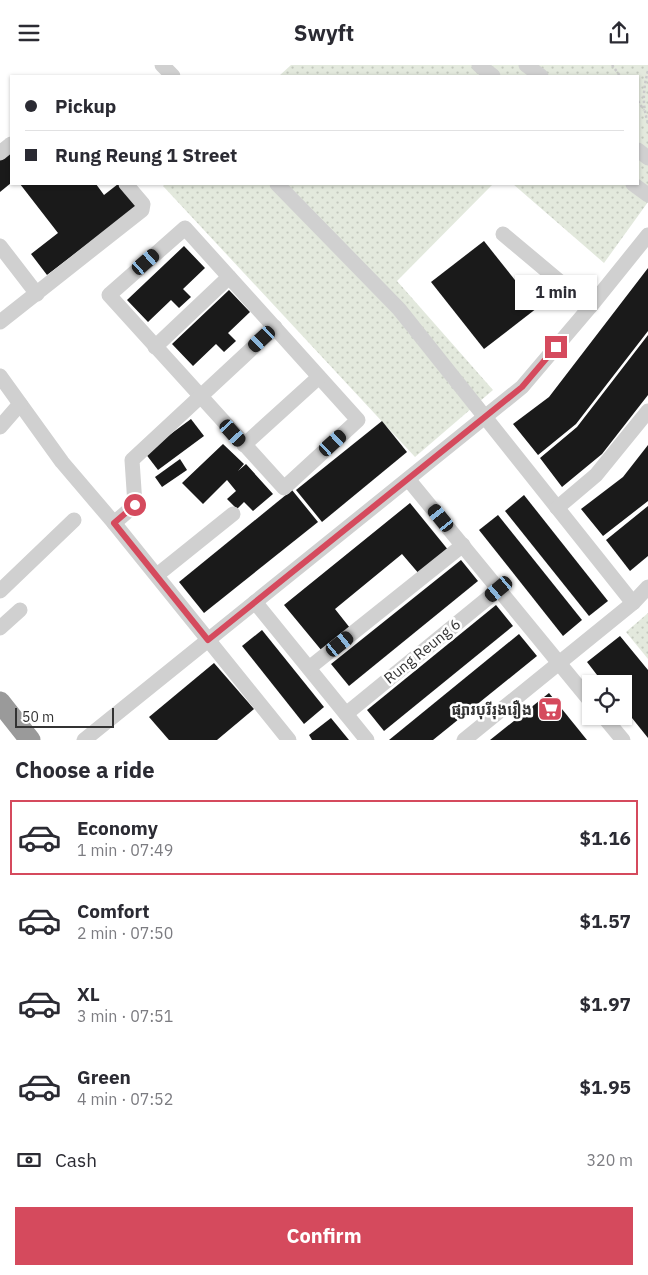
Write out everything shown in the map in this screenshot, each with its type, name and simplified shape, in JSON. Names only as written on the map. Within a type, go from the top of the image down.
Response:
[{"type":"highway","points":[[0,702],[30,740]]},
{"type":"street","points":[[162,65],[172,75]]},
{"type":"street","points":[[478,65],[492,75]]},
{"type":"street","points":[[526,65],[540,75]]},
{"type":"street","points":[[0,153],[10,144]]},
{"type":"street","points":[[2,317],[37,294],[142,210],[143,204],[127,185]]},
{"type":"street","points":[[278,185],[399,309],[633,603]]},
{"type":"street","points":[[634,185],[648,195]]},
{"type":"street","points":[[184,228],[229,277],[358,420],[284,489],[108,295],[184,228]]},
{"type":"street","points":[[503,234],[590,307]]},
{"type":"street","points":[[84,740],[522,387],[648,235]]},
{"type":"street","points":[[0,246],[37,294]]},
{"type":"street","points":[[155,347],[229,277]]},
{"type":"street","points":[[114,523],[135,505],[132,459],[275,327]]},
{"type":"street","points":[[0,376],[62,462],[157,575],[288,740]]},
{"type":"street","points":[[244,445],[319,377]]},
{"type":"street","points":[[0,427],[20,405]]},
{"type":"street","points":[[558,508],[596,475],[648,411]]},
{"type":"street","points":[[408,479],[582,691]]},
{"type":"street","points":[[157,575],[233,514]]},
{"type":"street","points":[[0,591],[74,520]]},
{"type":"street","points":[[309,668],[462,545]]},
{"type":"street","points":[[464,740],[633,603],[648,587]]},
{"type":"street","name":"Rung Reung 6","points":[[346,714],[499,589]]},
{"type":"street","points":[[255,602],[367,740]]},
{"type":"street","points":[[0,628],[20,610]]},
{"type":"street","points":[[610,725],[623,740]]},
{"type":"path","points":[[644,110],[644,88],[648,71]]},
{"type":"path","points":[[639,102],[644,110],[648,123]]},
{"type":"shaded area","points":[[291,65],[648,65],[648,202],[604,263],[514,185],[639,185],[639,75],[280,75]]},
{"type":"shaded area","points":[[492,185],[397,281],[493,390],[415,457],[163,186]]},
{"type":"shaded area","points":[[648,613],[648,659],[626,632]]},
{"type":"building","points":[[10,149],[10,184],[0,192],[0,157]]},
{"type":"building","points":[[21,185],[97,185],[104,195],[117,185],[125,185],[140,204],[47,275],[31,254],[58,233]]},
{"type":"building","points":[[484,241],[537,308],[484,349],[431,282]]},
{"type":"building","points":[[184,246],[205,268],[183,289],[191,297],[179,308],[171,300],[148,322],[127,300]]},
{"type":"building","points":[[648,268],[648,331],[576,424],[538,455],[513,424],[549,397]]},
{"type":"building","points":[[229,290],[250,312],[228,333],[236,341],[224,352],[216,344],[193,366],[172,344]]},
{"type":"building","points":[[648,335],[648,395],[602,454],[562,487],[540,458],[577,427]]},
{"type":"building","points":[[191,419],[204,436],[158,470],[145,453]]},
{"type":"building","points":[[382,421],[407,452],[322,522],[296,490]]},
{"type":"building","points":[[223,444],[244,464],[238,471],[246,464],[273,494],[253,511],[244,502],[237,509],[227,499],[236,491],[227,480],[203,504],[182,483]]},
{"type":"building","points":[[648,445],[648,501],[603,536],[581,509],[623,477]]},
{"type":"building","points":[[180,459],[187,470],[162,487],[155,477]]},
{"type":"building","points":[[292,490],[318,522],[204,613],[179,582]]},
{"type":"building","points":[[524,495],[608,601],[589,616],[505,511]]},
{"type":"building","points":[[410,503],[449,551],[420,575],[402,554],[335,609],[350,628],[322,651],[284,605]]},
{"type":"building","points":[[648,506],[648,556],[630,571],[606,540]]},
{"type":"building","points":[[498,515],[582,620],[563,636],[479,530]]},
{"type":"building","points":[[461,560],[478,581],[349,686],[331,664]]},
{"type":"building","points":[[496,605],[513,626],[384,731],[367,710]]},
{"type":"building","points":[[262,630],[324,707],[304,724],[242,646]]},
{"type":"building","points":[[519,634],[537,656],[433,740],[389,740]]},
{"type":"building","points":[[620,636],[648,670],[648,738],[632,718],[632,675],[597,675],[587,662]]},
{"type":"building","points":[[214,663],[254,709],[217,740],[169,740],[149,717]]},
{"type":"building","points":[[549,693],[587,740],[490,740]]},
{"type":"building","points":[[331,718],[349,740],[312,740],[309,735]]},
{"type":"place","name":"ផ្សារបុរីរុងរឿង","points":[[550,709]]},
{"type":"route","points":[[135,505],[114,523],[208,640],[522,387],[556,347]]}]
